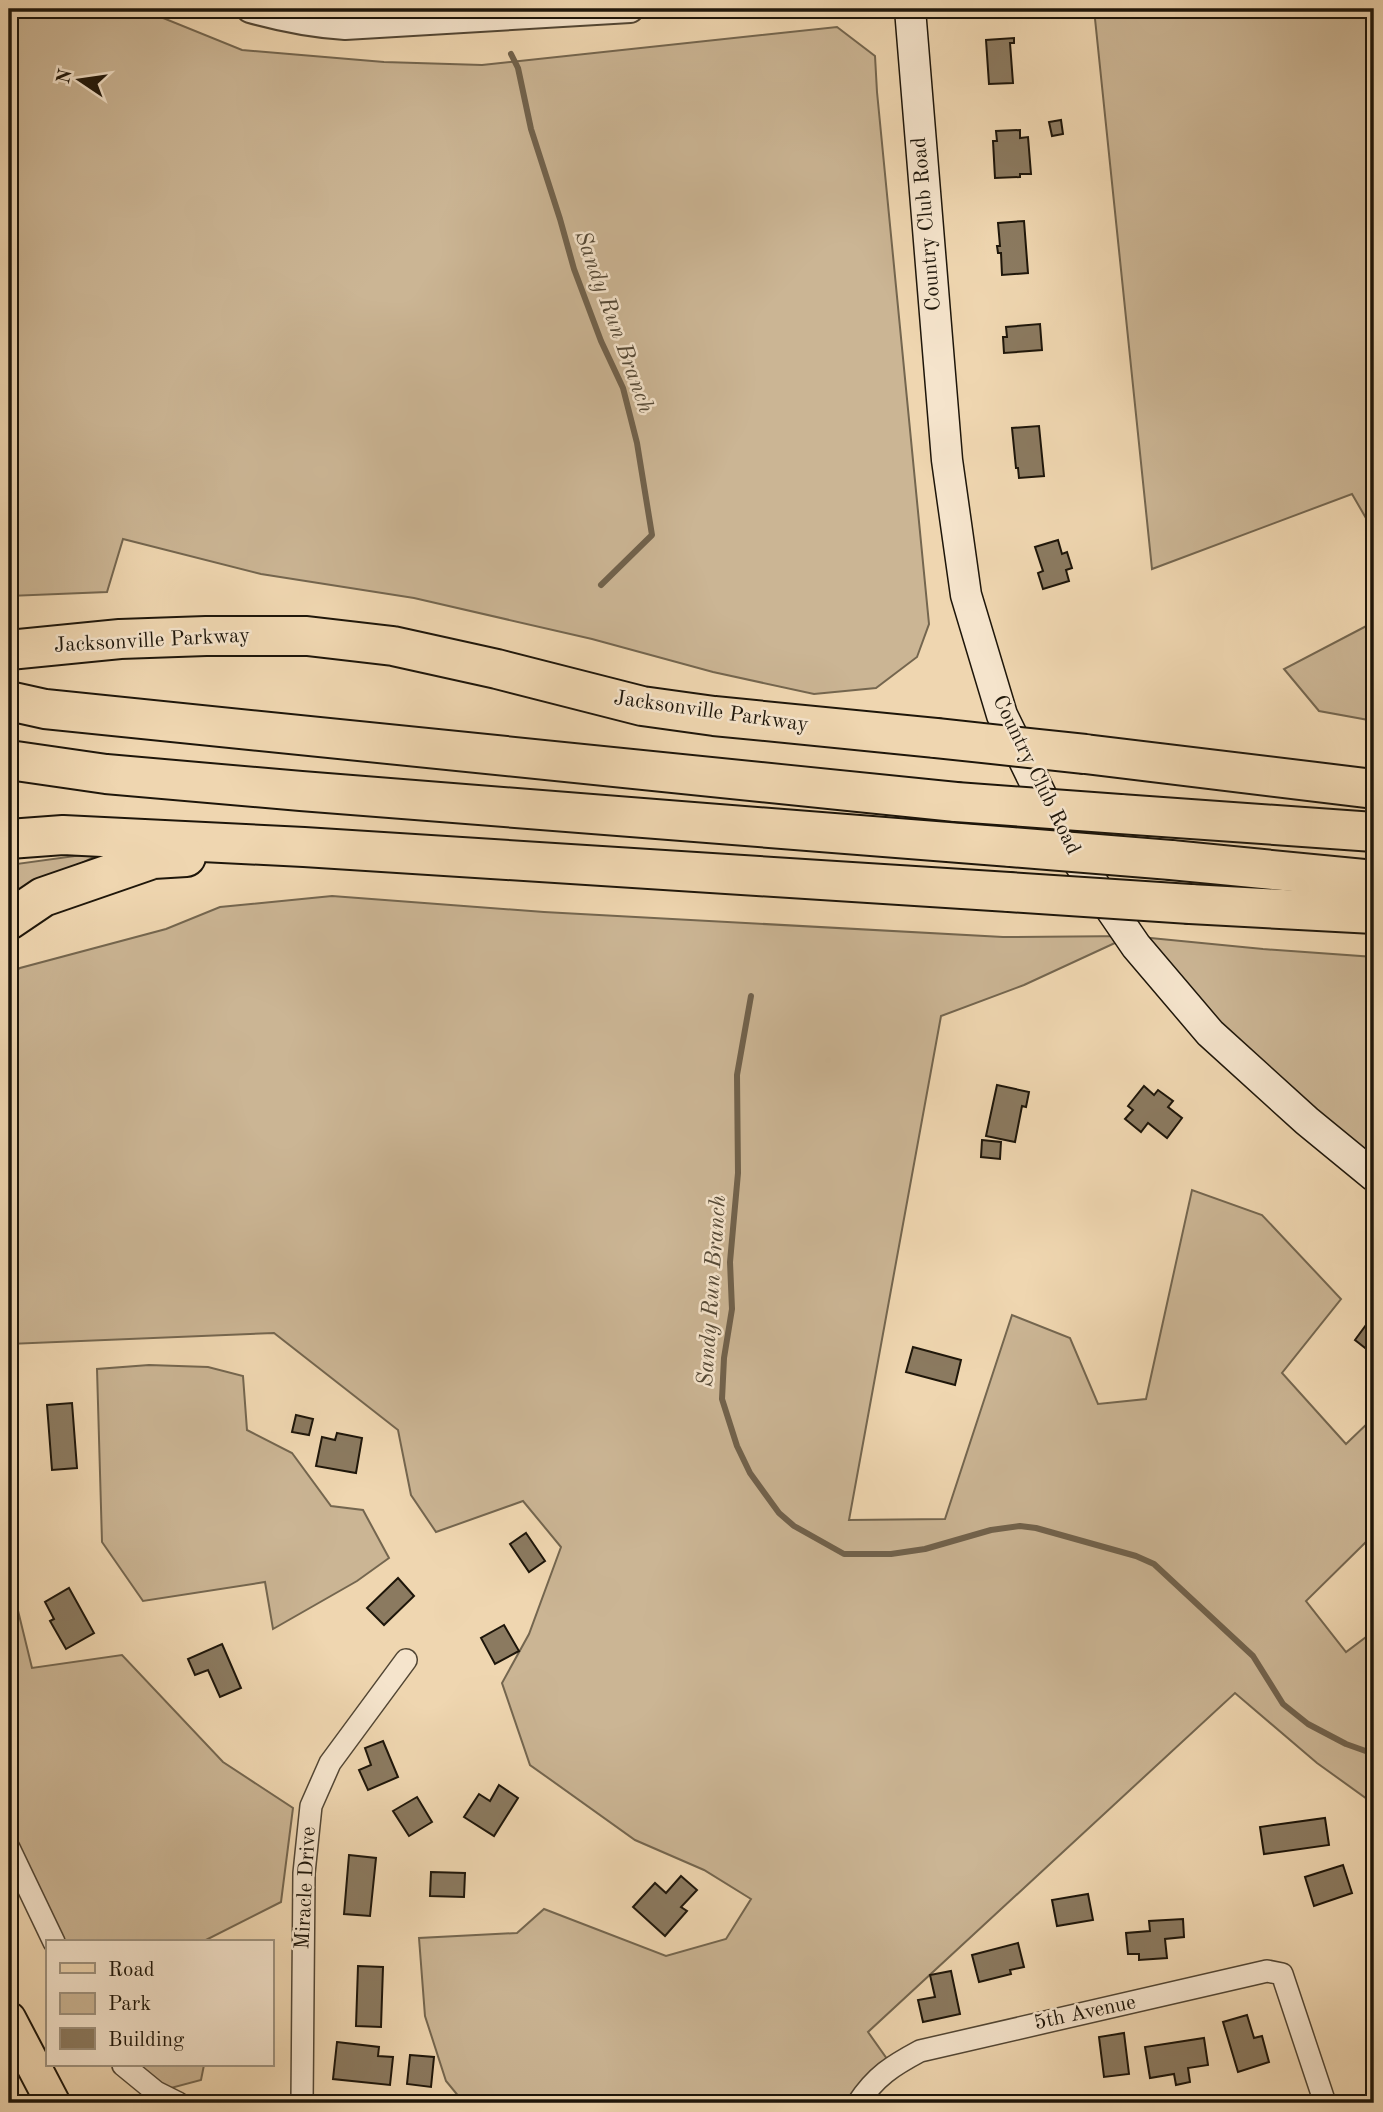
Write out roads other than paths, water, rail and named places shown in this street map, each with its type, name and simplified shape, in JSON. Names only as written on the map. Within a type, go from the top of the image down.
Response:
[{"type":"highway","name":"Jacksonville Parkway","points":[[9,650],[145,638],[307,636],[393,646],[642,706],[714,716],[1085,754],[1374,789]]},
{"type":"highway","points":[[9,701],[45,709],[956,802],[1374,832]]},
{"type":"highway","points":[[9,761],[106,774],[300,791],[1171,860],[1374,880]]},
{"type":"highway","points":[[9,839],[63,835],[304,847],[1374,914]]},
{"type":"highway","points":[[9,920],[43,897],[153,859],[304,847]]},
{"type":"main road","name":"Country Club Road","points":[[910,9],[947,460],[966,595],[1002,715],[1062,838],[1136,946],[1210,1034],[1307,1121],[1374,1176]]},
{"type":"main road","points":[[9,2020],[53,2103]]},
{"type":"street","points":[[250,9],[280,18],[345,26],[630,9]]},
{"type":"street","name":"Miracle Drive","points":[[302,2103],[304,1873],[311,1806],[330,1763],[406,1660]]},
{"type":"street","points":[[9,1848],[53,1940]]},
{"type":"street","name":"5th Avenue","points":[[858,2103],[870,2085],[892,2066],[920,2051],[1267,1971],[1282,1973],[1325,2103]]},
{"type":"street","points":[[124,2066],[156,2092],[178,2103]]},
{"type":"waterway","name":"Sandy Run Branch","points":[[511,54],[518,68],[531,129],[574,269],[601,341],[623,388],[637,443],[652,535],[601,585]]},
{"type":"waterway","name":"Sandy Run Branch","points":[[751,996],[737,1075],[738,1173],[730,1262],[732,1309],[724,1358],[722,1399],[737,1446],[750,1473],[779,1513],[794,1526],[844,1554],[891,1554],[925,1549],[991,1530],[1020,1526],[1136,1556],[1154,1564],[1253,1656],[1283,1704],[1308,1724],[1346,1744],[1374,1754]]}]
